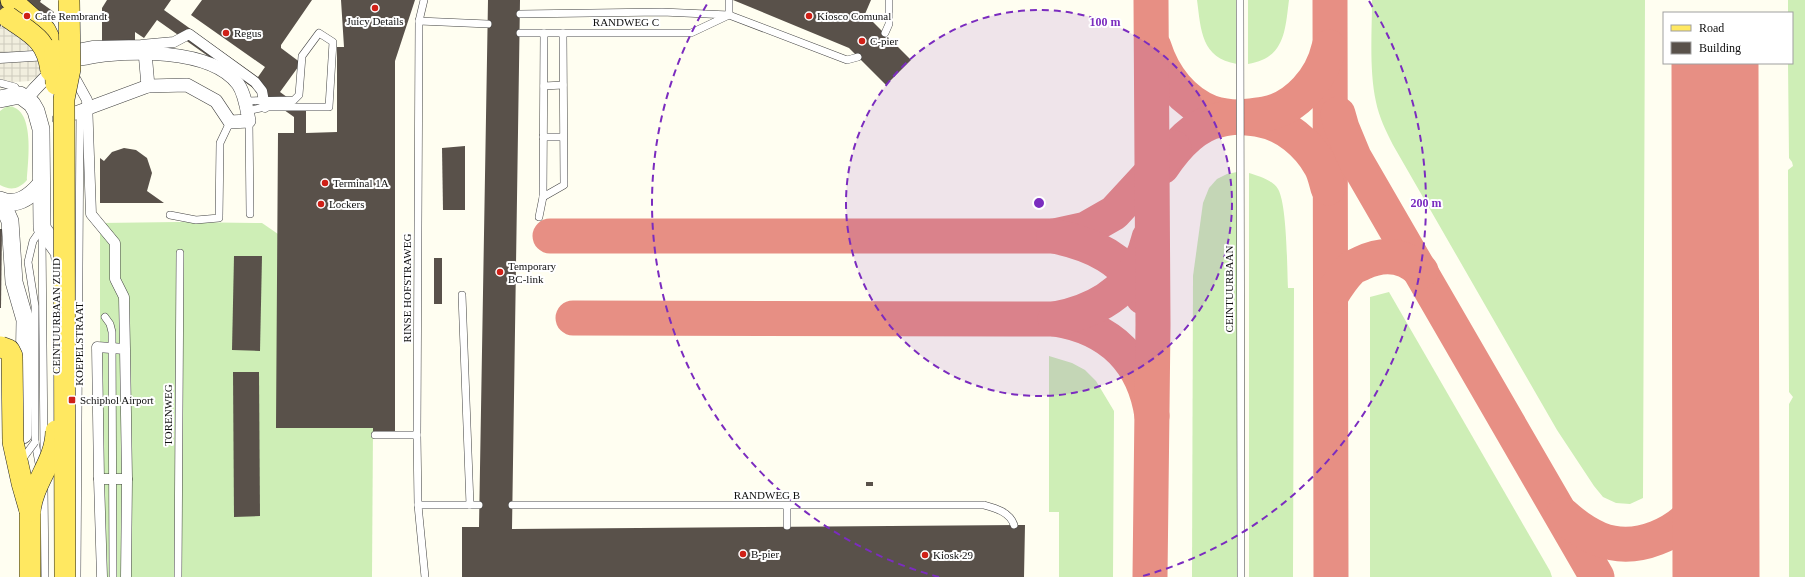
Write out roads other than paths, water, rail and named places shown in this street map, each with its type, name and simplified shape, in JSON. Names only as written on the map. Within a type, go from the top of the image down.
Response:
[{"type":"main road","points":[[11,0],[45,30],[58,51]]},
{"type":"main road","points":[[65,577],[64,99],[70,69],[70,0]]},
{"type":"main road","points":[[0,10],[33,36],[47,50],[57,109]]},
{"type":"main road","name":"CEINTUURBAAN ZUID","points":[[30,575],[30,511],[32,497],[54,452],[56,434],[58,51]]},
{"type":"main road","points":[[1,347],[10,350],[12,356],[13,442],[30,511]]},
{"type":"street","points":[[58,51],[71,24]]},
{"type":"street","points":[[0,58],[42,56],[58,51],[93,46],[141,45],[174,42],[189,34],[255,82],[262,91],[264,104]]},
{"type":"street","points":[[58,51],[87,100],[91,214],[115,243],[115,279],[124,297],[127,479],[126,577]]},
{"type":"street","points":[[0,99],[23,97],[62,64],[97,56],[145,52],[199,60],[223,71],[238,84],[247,111],[230,122],[216,101],[187,85],[148,86],[80,111],[57,109],[49,122],[41,129]]},
{"type":"street","points":[[145,52],[148,86]]},
{"type":"street","points":[[23,97],[36,111],[41,129],[42,228]]},
{"type":"street","points":[[0,201],[15,203],[33,194],[41,184]]},
{"type":"street","points":[[0,201],[10,221],[14,282],[25,320],[30,575]]},
{"type":"street","name":"KOEPELSTRAAT","points":[[42,228],[59,252],[61,261],[61,577]]},
{"type":"street","points":[[102,577],[97,347],[125,349]]},
{"type":"street","points":[[99,479],[127,479]]},
{"type":"lane","name":"RINSE HOFSTRAWEG","points":[[424,0],[419,21],[417,434],[418,505],[425,577]]},
{"type":"lane","points":[[729,0],[729,16]]},
{"type":"lane","points":[[885,34],[889,24],[889,0]]},
{"type":"lane","name":"CEINTUURBAAN","points":[[1240,0],[1241,577]]},
{"type":"lane","name":"RANDWEG C","points":[[520,14],[662,12],[729,16],[847,60],[858,57]]},
{"type":"lane","name":"RANDWEG C","points":[[520,33],[691,33],[729,16]]},
{"type":"lane","points":[[419,21],[488,24]]},
{"type":"lane","points":[[247,111],[264,104],[294,100],[299,95],[302,56],[319,32],[333,42],[329,107],[264,104],[247,111]]},
{"type":"lane","points":[[540,217],[543,197],[544,33]]},
{"type":"lane","points":[[543,197],[564,186],[563,33]]},
{"type":"lane","points":[[0,83],[16,87],[23,97]]},
{"type":"lane","points":[[544,86],[563,85]]},
{"type":"lane","name":"KOEPELSTRAAT","points":[[77,577],[80,111]]},
{"type":"lane","points":[[247,111],[250,214]]},
{"type":"lane","points":[[170,215],[196,220],[219,218],[220,143],[230,122]]},
{"type":"lane","points":[[543,137],[563,137]]},
{"type":"lane","points":[[41,477],[35,442],[34,306],[28,262],[33,241],[42,228]]},
{"type":"lane","points":[[30,575],[42,228]]},
{"type":"lane","name":"TORENWEG","points":[[178,577],[180,254]]},
{"type":"lane","points":[[462,295],[470,505]]},
{"type":"lane","points":[[105,317],[110,324],[112,332],[113,577]]},
{"type":"lane","points":[[375,435],[417,434]]},
{"type":"lane","points":[[18,464],[35,442]]},
{"type":"lane","points":[[418,505],[479,505]]},
{"type":"lane","name":"RANDWEG B","points":[[512,505],[984,506],[1000,510],[1013,522],[1014,525]]},
{"type":"lane","points":[[787,506],[787,526]]},
{"type":"place","name":"Juicy Details","points":[[375,8]]},
{"type":"place","name":"Cafe Rembrandt","points":[[27,16]]},
{"type":"place","name":"Kiosco Comunal","points":[[809,16]]},
{"type":"place","name":"Regus","points":[[226,33]]},
{"type":"place","name":"C-pier","points":[[862,41]]},
{"type":"place","name":"Terminal 1A","points":[[325,183]]},
{"type":"place","name":"Lockers","points":[[321,204]]},
{"type":"place","name":"Temporary BC-link","points":[[500,272]]},
{"type":"place","name":"Schiphol Airport","points":[[72,400]]},
{"type":"place","name":"B-pier","points":[[743,554]]},
{"type":"place","name":"Kiosk 29","points":[[925,555]]}]
